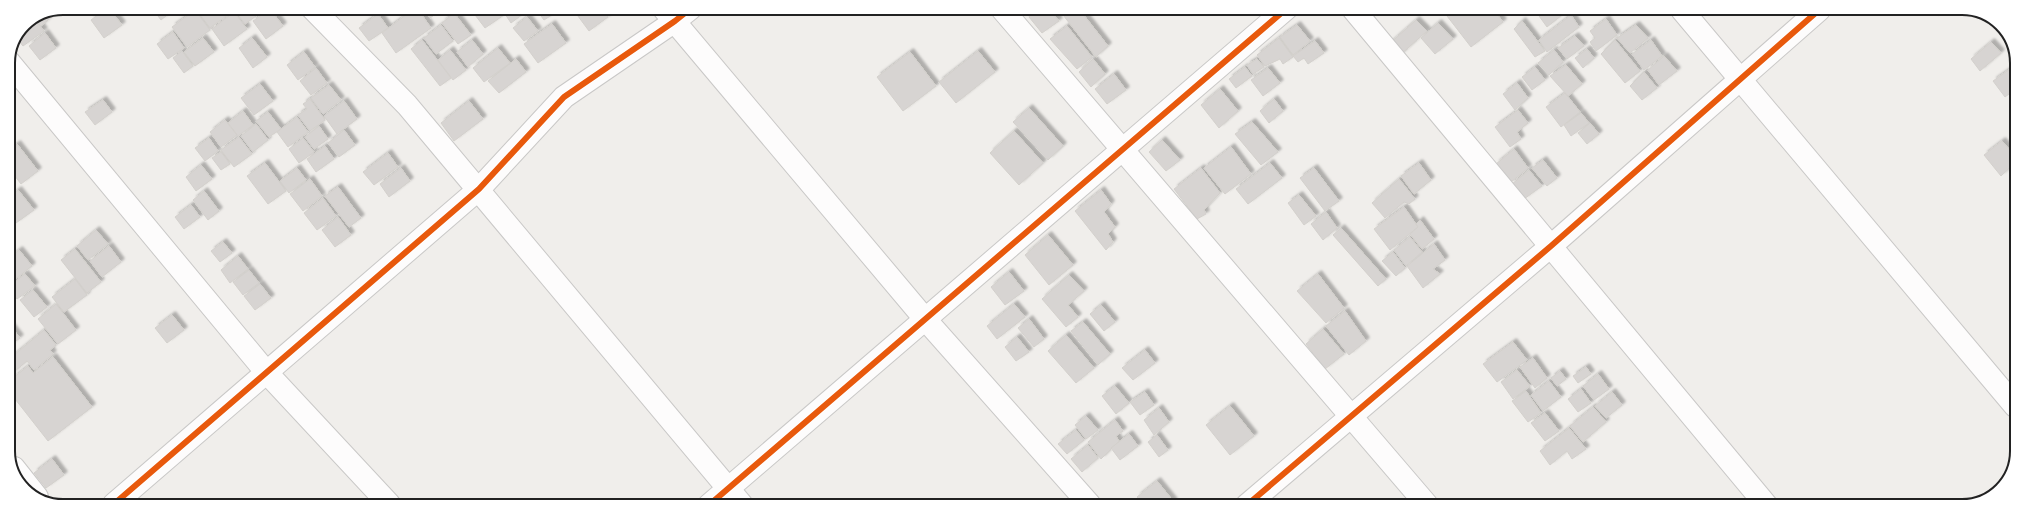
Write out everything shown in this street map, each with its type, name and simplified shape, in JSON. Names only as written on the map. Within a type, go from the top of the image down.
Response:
[{"type":"street","points":[[319,15],[407,105],[479,189],[735,497],[925,319],[1121,149],[1279,15]]},
{"type":"street","points":[[120,499],[479,189],[564,97],[673,15]]},
{"type":"street","points":[[678,15],[925,319],[1085,499]]},
{"type":"street","points":[[1007,15],[1421,499]]},
{"type":"street","points":[[1358,15],[1761,499]]},
{"type":"street","points":[[1686,15],[2010,400]]},
{"type":"street","points":[[1253,499],[1551,246],[1813,15]]},
{"type":"street","points":[[15,70],[267,373],[384,499]]},
{"type":"building","points":[[98,15],[114,15],[122,25],[104,38],[91,20]]},
{"type":"building","points":[[157,15],[167,15],[161,20]]},
{"type":"building","points":[[188,15],[199,15],[210,30],[187,47],[172,27]]},
{"type":"building","points":[[200,15],[228,15],[210,28]]},
{"type":"building","points":[[230,15],[236,15],[247,29],[224,46],[212,29]]},
{"type":"building","points":[[238,15],[257,15],[245,24]]},
{"type":"building","points":[[262,15],[275,15],[283,26],[266,39],[253,21]]},
{"type":"building","points":[[379,15],[388,28],[369,41],[359,28]]},
{"type":"building","points":[[406,15],[422,15],[431,28],[396,53],[382,33]]},
{"type":"building","points":[[452,15],[456,15],[471,35],[458,44],[442,23]]},
{"type":"building","points":[[475,15],[504,15],[485,28]]},
{"type":"building","points":[[506,15],[522,15],[511,23]]},
{"type":"building","points":[[540,15],[552,15],[544,20]]},
{"type":"building","points":[[577,15],[606,15],[608,17],[589,31]]},
{"type":"building","points":[[1030,15],[1054,15],[1059,21],[1042,33],[1029,17]]},
{"type":"building","points":[[1063,15],[1084,15],[1108,46],[1096,57]]},
{"type":"building","points":[[1498,15],[1503,22],[1471,47],[1447,16]]},
{"type":"building","points":[[1538,15],[1562,15],[1547,27]]},
{"type":"building","points":[[1571,15],[1579,27],[1547,52],[1539,40]]},
{"type":"building","points":[[52,17],[41,26],[38,23]]},
{"type":"building","points":[[527,17],[538,31],[524,41],[513,28]]},
{"type":"building","points":[[1606,19],[1617,35],[1596,51],[1590,42],[1595,38],[1590,31]]},
{"type":"building","points":[[1416,20],[1427,31],[1398,57],[1389,44]]},
{"type":"building","points":[[1522,21],[1545,51],[1535,57],[1514,29]]},
{"type":"building","points":[[37,23],[44,31],[23,46],[20,43],[23,37],[29,29]]},
{"type":"building","points":[[1438,23],[1453,39],[1435,54],[1421,38]]},
{"type":"building","points":[[552,24],[566,43],[538,63],[524,44]]},
{"type":"building","points":[[441,25],[453,41],[436,54],[424,38]]},
{"type":"building","points":[[1297,25],[1310,41],[1293,55],[1280,37]]},
{"type":"building","points":[[1636,25],[1648,38],[1630,53],[1617,38]]},
{"type":"building","points":[[1067,26],[1092,57],[1077,69],[1050,39]]},
{"type":"building","points":[[173,32],[184,48],[168,59],[157,44]]},
{"type":"building","points":[[45,33],[56,48],[40,60],[29,46]]},
{"type":"building","points":[[1575,36],[1584,46],[1567,59],[1558,48]]},
{"type":"building","points":[[203,38],[214,52],[195,66],[184,52]]},
{"type":"building","points":[[252,38],[267,57],[253,68],[239,48]]},
{"type":"building","points":[[1279,38],[1293,57],[1283,64],[1280,59],[1265,66],[1257,55]]},
{"type":"building","points":[[422,40],[451,78],[440,86],[411,49]]},
{"type":"building","points":[[472,40],[483,54],[468,67],[457,52]]},
{"type":"building","points":[[1615,40],[1640,71],[1625,83],[1601,54]]},
{"type":"building","points":[[1651,40],[1662,56],[1644,70],[1632,54]]},
{"type":"building","points":[[1315,41],[1324,53],[1308,64],[1304,58],[1298,62],[1293,56]]},
{"type":"building","points":[[1991,42],[2001,53],[1980,71],[1971,59]]},
{"type":"building","points":[[498,48],[510,63],[484,82],[473,68]]},
{"type":"building","points":[[1587,49],[1594,58],[1583,68],[1575,58]]},
{"type":"building","points":[[450,50],[466,70],[453,80],[438,60]]},
{"type":"building","points":[[1554,50],[1563,62],[1549,75],[1538,63]]},
{"type":"building","points":[[182,51],[193,66],[184,73],[173,58]]},
{"type":"building","points":[[978,51],[995,72],[956,103],[939,82]]},
{"type":"building","points":[[304,52],[315,67],[298,80],[287,65]]},
{"type":"building","points":[[910,52],[936,86],[903,111],[877,77]]},
{"type":"building","points":[[1664,56],[1677,71],[1659,85],[1648,70]]},
{"type":"building","points":[[516,59],[526,72],[499,93],[488,81]]},
{"type":"building","points":[[1093,59],[1105,74],[1091,87],[1079,72]]},
{"type":"building","points":[[1257,59],[1264,67],[1253,74],[1247,65]]},
{"type":"building","points":[[1566,65],[1582,84],[1568,96],[1550,76]]},
{"type":"building","points":[[1245,67],[1252,76],[1236,88],[1229,79]]},
{"type":"building","points":[[1535,67],[1545,80],[1532,90],[1522,77]]},
{"type":"building","points":[[316,68],[327,83],[311,95],[300,81]]},
{"type":"building","points":[[1268,68],[1280,83],[1263,96],[1251,80]]},
{"type":"building","points":[[2010,69],[2010,93],[2005,97],[1993,81]]},
{"type":"building","points":[[1644,72],[1657,88],[1642,100],[1630,86]]},
{"type":"building","points":[[1114,74],[1126,90],[1107,104],[1095,89]]},
{"type":"building","points":[[1517,83],[1528,98],[1515,110],[1503,94]]},
{"type":"building","points":[[260,84],[273,101],[254,115],[241,98]]},
{"type":"building","points":[[329,85],[341,100],[323,114],[311,98]]},
{"type":"building","points":[[1220,89],[1238,111],[1219,128],[1201,105]]},
{"type":"building","points":[[1565,93],[1580,112],[1561,127],[1546,107]]},
{"type":"building","points":[[310,99],[325,120],[310,131],[298,115],[307,109],[303,104]]},
{"type":"building","points":[[1274,99],[1283,111],[1269,123],[1260,111]]},
{"type":"building","points":[[103,100],[112,112],[95,125],[85,112]]},
{"type":"building","points":[[344,101],[357,119],[337,134],[324,116]]},
{"type":"building","points":[[469,101],[483,119],[454,141],[441,123]]},
{"type":"building","points":[[1029,108],[1063,146],[1048,160],[1013,122]]},
{"type":"building","points":[[1518,110],[1528,123],[1517,132],[1521,139],[1510,147],[1495,127]]},
{"type":"building","points":[[243,111],[253,125],[238,136],[228,123]]},
{"type":"building","points":[[268,112],[281,129],[269,137],[256,121]]},
{"type":"building","points":[[1581,113],[1589,123],[1571,136],[1564,125]]},
{"type":"building","points":[[297,117],[308,132],[288,147],[277,132]]},
{"type":"building","points":[[225,120],[237,135],[221,147],[210,132]]},
{"type":"building","points":[[1252,122],[1278,152],[1261,165],[1235,134]]},
{"type":"building","points":[[1590,123],[1599,134],[1587,144],[1578,133]]},
{"type":"building","points":[[256,124],[268,140],[253,152],[241,136]]},
{"type":"building","points":[[319,126],[328,139],[314,149],[305,137]]},
{"type":"building","points":[[344,130],[355,145],[339,157],[328,143]]},
{"type":"building","points":[[1014,131],[1043,163],[1019,185],[990,153]]},
{"type":"building","points":[[239,137],[252,154],[234,167],[221,150]]},
{"type":"building","points":[[209,138],[218,151],[205,161],[195,148]]},
{"type":"building","points":[[303,138],[314,152],[299,163],[289,149]]},
{"type":"building","points":[[1162,140],[1180,160],[1166,171],[1149,152]]},
{"type":"building","points":[[2002,141],[2010,150],[2010,168],[2001,176],[1984,155]]},
{"type":"building","points":[[17,144],[38,171],[21,184],[15,176],[15,146]]},
{"type":"building","points":[[325,146],[334,159],[316,172],[307,159]]},
{"type":"building","points":[[1231,147],[1251,174],[1225,194],[1204,168]]},
{"type":"building","points":[[1514,149],[1528,168],[1510,183],[1496,164]]},
{"type":"building","points":[[221,152],[230,164],[221,170],[212,158]]},
{"type":"building","points":[[388,153],[398,167],[374,185],[363,172]]},
{"type":"building","points":[[1543,160],[1557,178],[1547,186],[1532,168]]},
{"type":"building","points":[[265,163],[286,191],[268,204],[247,176]]},
{"type":"building","points":[[1270,163],[1282,178],[1248,204],[1236,189]]},
{"type":"building","points":[[1419,163],[1431,180],[1414,194],[1401,176]]},
{"type":"building","points":[[201,165],[212,179],[196,191],[186,177]]},
{"type":"building","points":[[297,168],[306,180],[289,193],[280,181]]},
{"type":"building","points":[[401,168],[410,181],[389,197],[380,184]]},
{"type":"building","points":[[1201,168],[1220,193],[1204,210],[1206,214],[1197,219],[1174,189]]},
{"type":"building","points":[[1314,168],[1339,201],[1325,211],[1300,178]]},
{"type":"building","points":[[1529,170],[1542,186],[1524,199],[1512,184]]},
{"type":"building","points":[[310,179],[322,196],[303,211],[290,194]]},
{"type":"building","points":[[1399,179],[1415,199],[1409,204],[1404,202],[1385,218],[1372,203]]},
{"type":"building","points":[[338,187],[361,218],[349,227],[325,196]]},
{"type":"building","points":[[18,190],[34,210],[16,223],[15,222],[15,192]]},
{"type":"building","points":[[1101,190],[1111,204],[1104,212],[1115,227],[1108,234],[1113,242],[1106,250],[1075,211]]},
{"type":"building","points":[[204,191],[219,211],[208,220],[193,200]]},
{"type":"building","points":[[1299,195],[1316,216],[1304,225],[1288,203]]},
{"type":"building","points":[[323,198],[336,216],[317,230],[304,213]]},
{"type":"building","points":[[191,205],[200,217],[184,229],[175,217]]},
{"type":"building","points":[[1404,207],[1418,227],[1390,250],[1374,229]]},
{"type":"building","points":[[1326,212],[1337,228],[1323,240],[1311,224]]},
{"type":"building","points":[[338,217],[351,235],[335,247],[322,230]]},
{"type":"building","points":[[1420,220],[1434,239],[1422,249],[1410,234],[1418,227],[1416,224]]},
{"type":"building","points":[[1341,228],[1386,279],[1378,286],[1333,235]]},
{"type":"building","points":[[96,230],[108,244],[88,260],[77,246]]},
{"type":"building","points":[[1048,235],[1073,265],[1049,285],[1025,255]]},
{"type":"building","points":[[1410,237],[1422,252],[1406,266],[1394,250]]},
{"type":"building","points":[[223,242],[232,253],[220,262],[211,251]]},
{"type":"building","points":[[1434,244],[1445,260],[1433,269],[1440,274],[1423,288],[1407,266]]},
{"type":"building","points":[[109,246],[121,262],[102,277],[90,261]]},
{"type":"building","points":[[75,249],[101,282],[87,293],[61,260]]},
{"type":"building","points":[[19,250],[32,266],[15,279],[15,253]]},
{"type":"building","points":[[1393,252],[1405,268],[1396,276],[1382,261]]},
{"type":"building","points":[[238,256],[248,269],[230,283],[221,270]]},
{"type":"building","points":[[249,270],[259,283],[243,295],[233,282]]},
{"type":"building","points":[[1009,272],[1024,291],[1005,305],[991,287]]},
{"type":"building","points":[[25,274],[35,286],[17,299],[15,296],[15,282]]},
{"type":"building","points":[[1318,274],[1344,308],[1326,323],[1297,291]]},
{"type":"building","points":[[1069,275],[1084,291],[1068,305],[1078,317],[1066,327],[1042,299]]},
{"type":"building","points":[[75,279],[87,295],[64,312],[52,297]]},
{"type":"building","points":[[260,284],[271,298],[255,310],[244,296]]},
{"type":"building","points":[[33,290],[47,307],[34,317],[20,300]]},
{"type":"building","points":[[56,304],[76,330],[58,344],[38,319]]},
{"type":"building","points":[[1014,304],[1025,317],[997,339],[987,326]]},
{"type":"building","points":[[1101,305],[1115,322],[1104,331],[1090,314]]},
{"type":"building","points":[[1345,311],[1366,341],[1349,355],[1326,326]]},
{"type":"building","points":[[172,315],[184,330],[167,343],[155,328]]},
{"type":"building","points":[[1029,319],[1044,339],[1034,347],[1018,328]]},
{"type":"building","points":[[1083,322],[1110,354],[1098,365],[1071,331]]},
{"type":"building","points":[[1323,329],[1344,354],[1325,369],[1306,344]]},
{"type":"building","points":[[44,330],[56,345],[50,350],[53,354],[34,370],[27,361],[15,371],[15,354]]},
{"type":"building","points":[[15,332],[20,338],[15,342]]},
{"type":"building","points":[[1066,335],[1094,368],[1076,383],[1048,351]]},
{"type":"building","points":[[1017,337],[1029,352],[1016,361],[1005,347]]},
{"type":"building","points":[[1513,342],[1527,360],[1497,382],[1483,364]]},
{"type":"building","points":[[1145,350],[1155,363],[1133,380],[1122,368]]},
{"type":"building","points":[[53,357],[92,407],[48,441],[15,399],[15,376],[28,366],[33,373]]},
{"type":"building","points":[[1533,358],[1547,378],[1535,388],[1520,367]]},
{"type":"building","points":[[1586,367],[1591,374],[1578,383],[1573,376]]},
{"type":"building","points":[[1517,370],[1530,386],[1513,399],[1501,382]]},
{"type":"building","points":[[1560,371],[1566,379],[1557,386],[1551,378]]},
{"type":"building","points":[[1598,374],[1609,389],[1594,400],[1583,386]]},
{"type":"building","points":[[1549,381],[1561,397],[1543,411],[1531,395]]},
{"type":"building","points":[[1115,386],[1129,403],[1116,414],[1102,396]]},
{"type":"building","points":[[1581,389],[1591,403],[1578,412],[1568,399]]},
{"type":"building","points":[[1526,391],[1541,413],[1528,422],[1512,401]]},
{"type":"building","points":[[1145,392],[1154,405],[1140,415],[1130,402]]},
{"type":"building","points":[[1612,392],[1622,405],[1606,418],[1595,406]]},
{"type":"building","points":[[1230,406],[1254,436],[1230,455],[1206,425]]},
{"type":"building","points":[[1593,407],[1606,422],[1583,442],[1570,426]]},
{"type":"building","points":[[1159,408],[1169,422],[1154,435],[1144,420]]},
{"type":"building","points":[[1545,413],[1559,431],[1545,441],[1531,423]]},
{"type":"building","points":[[1086,416],[1098,430],[1086,439],[1075,425]]},
{"type":"building","points":[[1115,420],[1123,431],[1116,436],[1119,441],[1101,459],[1088,442]]},
{"type":"building","points":[[1569,428],[1586,449],[1572,459],[1567,451],[1550,465],[1540,451]]},
{"type":"building","points":[[1076,430],[1084,440],[1067,454],[1058,444]]},
{"type":"building","points":[[1129,434],[1138,446],[1120,460],[1111,448]]},
{"type":"building","points":[[1157,435],[1168,450],[1159,457],[1148,442]]},
{"type":"building","points":[[1088,445],[1098,458],[1082,472],[1071,459]]},
{"type":"building","points":[[52,459],[64,475],[46,488],[34,473]]},
{"type":"building","points":[[1157,481],[1172,499],[1139,499],[1137,497]]},
{"type":"cycle path","points":[[120,499],[479,189],[564,97],[682,15]]},
{"type":"cycle path","points":[[716,499],[1279,15]]},
{"type":"cycle path","points":[[1254,499],[1551,246],[1813,15]]}]
